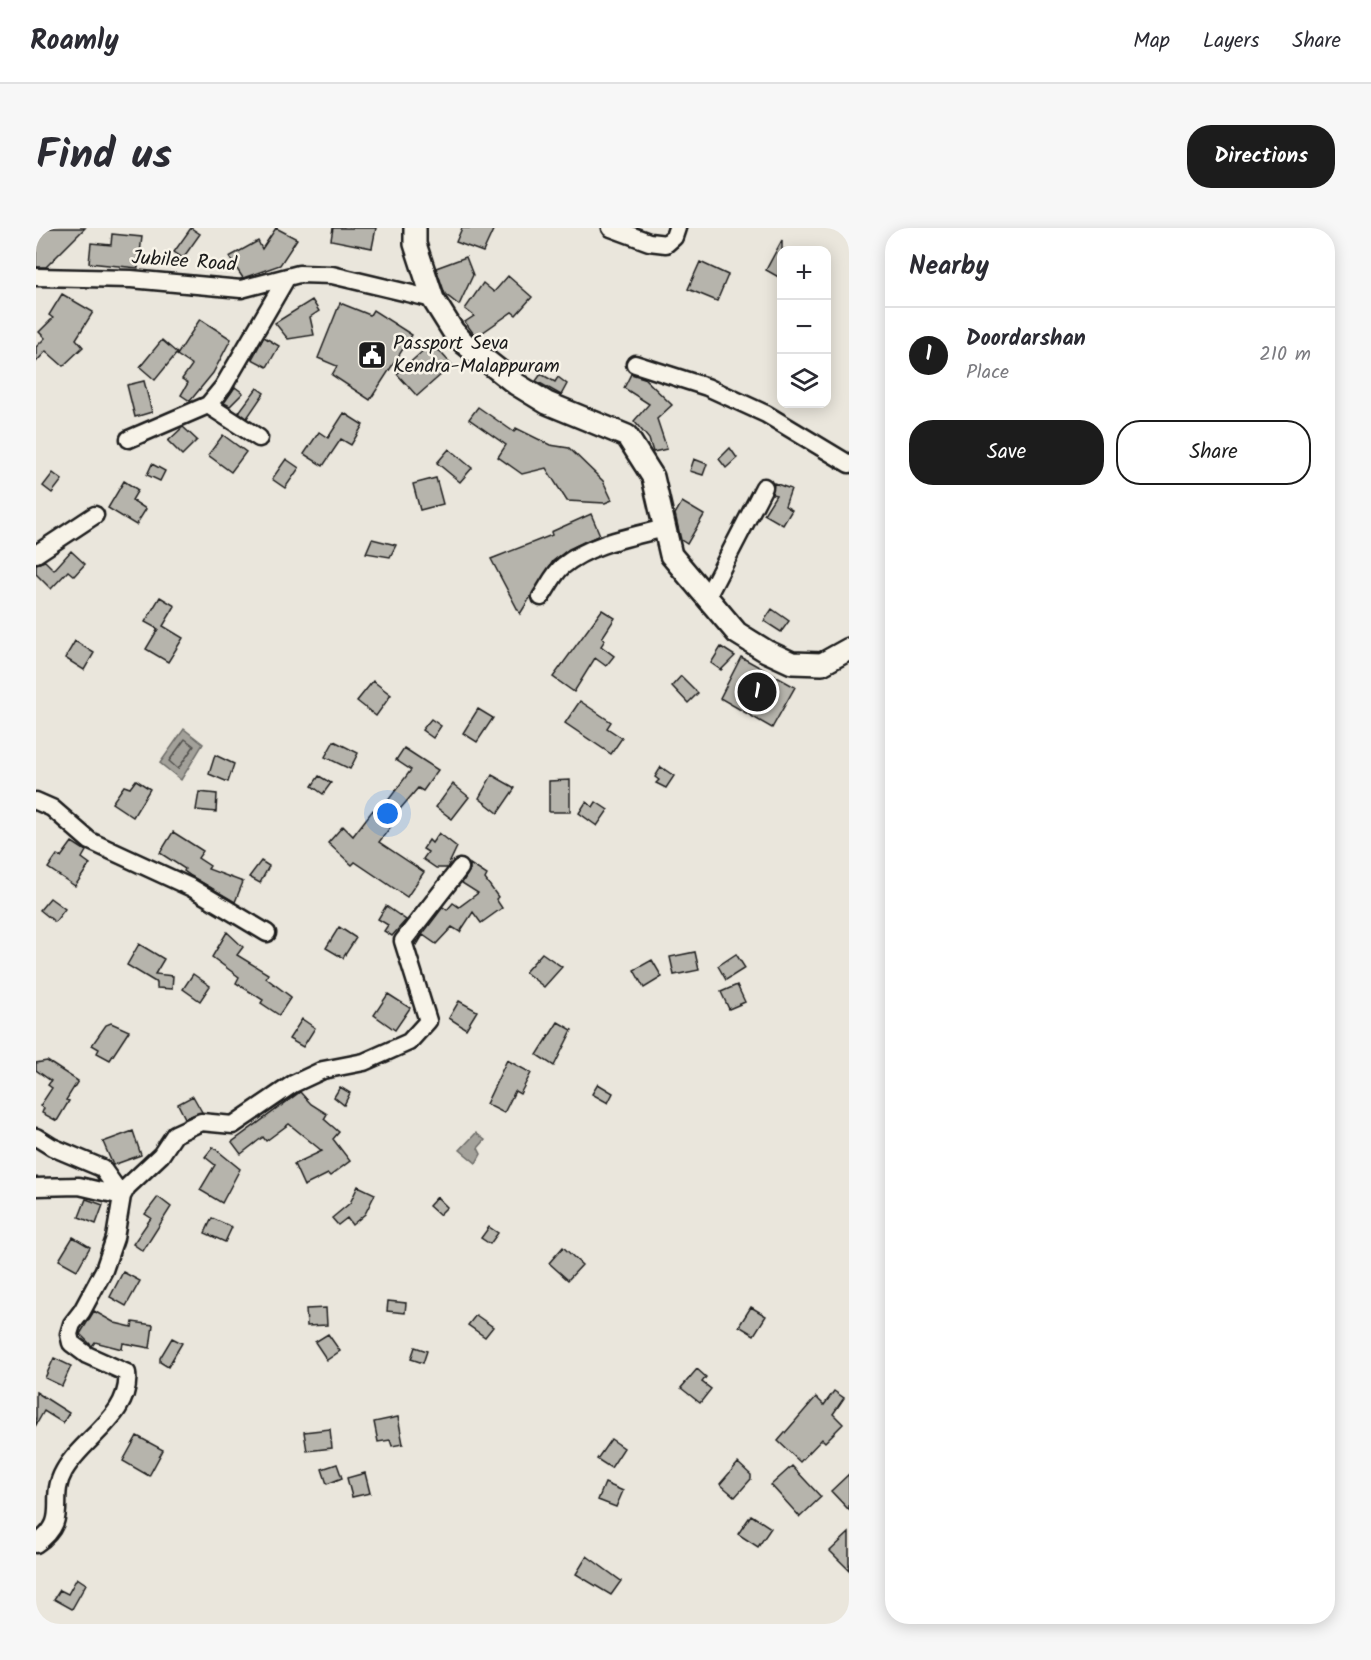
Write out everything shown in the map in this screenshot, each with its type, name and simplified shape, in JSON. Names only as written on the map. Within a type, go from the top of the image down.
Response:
[{"type":"main road","points":[[415,228],[415,244],[433,299],[453,331],[464,343],[516,384],[547,403],[627,436],[653,477],[671,555],[737,633],[766,651],[792,663],[822,664],[849,649]]},
{"type":"street","points":[[611,228],[649,242],[666,244],[674,237],[677,228]]},
{"type":"street","name":"Jubilee Road","points":[[36,277],[131,279],[241,289],[299,274],[332,274],[433,299]]},
{"type":"street","points":[[129,440],[208,405],[223,387],[287,277]]},
{"type":"street","points":[[635,364],[727,396],[766,414],[849,464]]},
{"type":"street","points":[[208,405],[259,438]]},
{"type":"street","points":[[707,597],[764,487]]},
{"type":"street","points":[[36,554],[95,515]]},
{"type":"street","points":[[541,597],[562,567],[583,554],[613,541],[665,528]]},
{"type":"street","points":[[36,801],[52,808],[90,841],[192,888],[267,933]]},
{"type":"street","points":[[36,1544],[48,1536],[57,1520],[57,1485],[64,1469],[117,1410],[127,1394],[127,1374],[87,1355],[71,1343],[69,1334],[72,1324],[104,1270],[115,1238],[122,1196],[127,1187],[161,1155],[175,1134],[201,1122],[233,1125],[293,1084],[322,1070],[364,1062],[409,1042],[428,1021],[428,1015],[416,988],[403,941],[460,868]]},
{"type":"street","points":[[36,1137],[52,1147],[102,1168],[122,1196]]},
{"type":"street","points":[[36,1187],[79,1186],[122,1196]]},
{"type":"water","points":[[184,729],[203,744],[181,780],[160,763]]},
{"type":"water","points":[[476,1133],[485,1140],[478,1148],[481,1154],[476,1163],[460,1150]]},
{"type":"building","points":[[48,228],[85,228],[46,267],[36,267],[36,239]]},
{"type":"building","points":[[191,228],[200,234],[183,258],[174,252]]},
{"type":"building","points":[[276,228],[297,239],[280,265],[243,278],[229,257],[258,241],[262,249]]},
{"type":"building","points":[[333,228],[376,228],[372,248],[331,240]]},
{"type":"building","points":[[462,228],[494,228],[483,252],[456,242]]},
{"type":"building","points":[[112,234],[142,237],[138,268],[89,263],[91,243],[111,245]]},
{"type":"building","points":[[777,249],[777,276],[766,270]]},
{"type":"building","points":[[466,257],[473,275],[459,305],[445,294],[436,268]]},
{"type":"building","points":[[700,262],[728,275],[717,301],[688,289]]},
{"type":"building","points":[[508,276],[532,297],[516,315],[512,312],[476,337],[465,322],[474,316],[465,309],[483,283],[494,292]]},
{"type":"building","points":[[62,294],[93,312],[76,339],[83,347],[63,366],[46,351],[36,362],[36,347],[45,338],[39,332],[53,318],[49,315]]},
{"type":"building","points":[[312,300],[319,311],[310,317],[314,335],[288,339],[275,323]]},
{"type":"building","name":"Passport Seva Kendra-Malappuram","points":[[340,303],[370,315],[373,310],[412,335],[370,400],[332,375],[337,366],[318,358]]},
{"type":"building","points":[[200,319],[231,339],[213,373],[190,401],[181,395],[188,383],[182,379],[192,365],[177,355]]},
{"type":"building","points":[[264,337],[279,346],[267,367],[252,359]]},
{"type":"building","points":[[162,340],[177,353],[155,380],[140,367]]},
{"type":"building","points":[[432,343],[452,365],[417,396],[397,374]]},
{"type":"building","points":[[541,374],[555,382],[558,377],[567,384],[561,395],[536,381]]},
{"type":"building","points":[[631,374],[644,378],[672,405],[657,419],[667,449],[653,452],[649,439],[634,421],[649,404],[624,388]]},
{"type":"building","points":[[144,381],[152,412],[135,417],[127,385]]},
{"type":"building","points":[[235,387],[243,393],[230,406],[224,403]]},
{"type":"building","points":[[257,388],[264,393],[247,418],[239,412]]},
{"type":"building","points":[[478,407],[514,432],[516,428],[550,445],[569,448],[603,481],[612,500],[605,503],[567,501],[546,468],[522,474],[498,457],[506,445],[469,419]]},
{"type":"building","points":[[344,413],[363,425],[351,445],[341,439],[323,466],[304,454],[319,432],[328,438]]},
{"type":"building","points":[[183,427],[197,440],[182,455],[168,441]]},
{"type":"building","points":[[223,435],[246,452],[231,472],[208,455]]},
{"type":"building","points":[[730,448],[737,458],[726,468],[719,459]]},
{"type":"building","points":[[449,449],[472,468],[460,482],[437,463]]},
{"type":"building","points":[[286,459],[299,468],[285,488],[272,479]]},
{"type":"building","points":[[694,459],[707,464],[703,475],[690,471]]},
{"type":"building","points":[[152,464],[165,471],[160,481],[147,475]]},
{"type":"building","points":[[53,473],[62,480],[52,493],[43,486]]},
{"type":"building","points":[[436,478],[443,504],[420,510],[413,484]]},
{"type":"building","points":[[124,481],[138,490],[132,500],[146,509],[136,525],[108,508]]},
{"type":"building","points":[[774,483],[791,489],[785,506],[792,510],[783,525],[764,514],[776,495],[772,494]]},
{"type":"building","points":[[682,502],[704,515],[687,544],[681,540],[675,514]]},
{"type":"building","points":[[591,514],[600,535],[569,549],[553,561],[520,614],[491,559],[552,535],[551,532]]},
{"type":"building","points":[[372,539],[396,545],[390,557],[366,553]]},
{"type":"building","points":[[71,551],[85,564],[74,576],[68,571],[51,589],[36,574],[36,564],[45,561],[54,570]]},
{"type":"building","points":[[160,597],[175,606],[163,626],[183,638],[168,662],[146,649],[158,629],[145,622]]},
{"type":"building","points":[[772,609],[789,621],[781,632],[764,621]]},
{"type":"building","points":[[602,610],[615,618],[602,638],[605,640],[601,646],[614,656],[606,666],[595,658],[574,692],[553,677]]},
{"type":"building","points":[[75,641],[94,653],[84,670],[65,658]]},
{"type":"building","points":[[721,647],[735,656],[721,670],[711,663]]},
{"type":"building","points":[[741,657],[795,687],[772,728],[720,698]]},
{"type":"building","points":[[681,676],[698,693],[688,703],[672,686]]},
{"type":"building","points":[[373,681],[391,695],[376,716],[357,701]]},
{"type":"building","points":[[580,701],[611,722],[607,728],[622,738],[611,754],[565,723]]},
{"type":"building","points":[[478,709],[493,718],[477,742],[463,733]]},
{"type":"building","points":[[431,719],[441,726],[433,738],[422,730]]},
{"type":"building","points":[[334,741],[358,753],[350,769],[325,757]]},
{"type":"building","points":[[404,748],[438,770],[423,791],[418,788],[389,822],[392,825],[379,842],[424,872],[407,897],[355,862],[352,865],[328,843],[343,826],[353,836],[373,810],[378,814],[411,770],[396,760]]},
{"type":"building","points":[[215,755],[234,764],[228,782],[209,774]]},
{"type":"building","points":[[661,767],[674,776],[666,788],[656,783],[659,780],[655,777]]},
{"type":"building","points":[[492,775],[515,788],[498,813],[479,798]]},
{"type":"building","points":[[319,776],[331,783],[323,794],[312,786]]},
{"type":"building","points":[[136,780],[150,789],[133,817],[112,803],[124,786],[130,788]]},
{"type":"building","points":[[570,780],[570,812],[549,812],[549,781]]},
{"type":"building","points":[[453,784],[469,797],[452,819],[436,807]]},
{"type":"building","points":[[199,792],[217,794],[216,812],[196,810]]},
{"type":"building","points":[[586,802],[593,807],[596,802],[608,810],[597,826],[579,813]]},
{"type":"building","points":[[173,832],[203,851],[198,858],[210,866],[208,869],[243,882],[235,902],[191,876],[184,871],[185,869],[160,853]]},
{"type":"building","points":[[439,833],[457,847],[447,868],[436,868],[423,859],[428,852],[423,849],[429,840],[432,843]]},
{"type":"building","points":[[72,842],[86,851],[82,858],[90,864],[75,886],[48,868],[57,855],[61,857]]},
{"type":"building","points":[[261,861],[269,866],[260,883],[249,877]]},
{"type":"building","points":[[470,864],[487,875],[485,879],[498,897],[496,899],[502,908],[481,923],[473,912],[460,932],[452,927],[436,944],[423,935],[417,945],[415,944],[443,907],[447,910],[453,903],[459,907],[478,893],[462,883],[470,870]]},
{"type":"building","points":[[50,898],[65,909],[55,922],[40,910]]},
{"type":"building","points":[[386,906],[406,920],[392,936],[384,931],[388,925],[378,919]]},
{"type":"building","points":[[339,927],[356,938],[343,958],[326,948]]},
{"type":"building","points":[[227,932],[243,947],[237,955],[268,974],[266,978],[291,997],[279,1015],[261,1003],[263,1000],[236,983],[239,977],[212,957]]},
{"type":"building","points":[[139,944],[164,959],[155,974],[173,976],[172,989],[157,988],[157,983],[127,965]]},
{"type":"building","points":[[695,952],[699,970],[674,975],[670,957]]},
{"type":"building","points":[[542,953],[562,967],[544,987],[525,972]]},
{"type":"building","points":[[736,954],[745,968],[726,980],[718,966]]},
{"type":"building","points":[[652,960],[662,977],[644,988],[634,970]]},
{"type":"building","points":[[193,974],[210,986],[200,1001],[183,989]]},
{"type":"building","points":[[737,985],[745,1002],[729,1009],[721,992]]},
{"type":"building","points":[[388,994],[410,1008],[395,1030],[374,1015]]},
{"type":"building","points":[[459,1001],[477,1011],[466,1029],[449,1018]]},
{"type":"building","points":[[302,1019],[315,1028],[303,1047],[289,1039]]},
{"type":"building","points":[[558,1022],[572,1030],[554,1066],[537,1055]]},
{"type":"building","points":[[111,1023],[129,1031],[110,1060],[97,1053],[99,1049],[92,1045],[106,1025]]},
{"type":"building","points":[[507,1060],[531,1073],[520,1094],[515,1091],[504,1113],[486,1104]]},
{"type":"building","points":[[47,1061],[78,1081],[57,1121],[42,1113],[44,1108],[40,1106],[52,1088],[48,1085],[51,1081],[36,1070],[36,1063]]},
{"type":"building","points":[[598,1084],[613,1093],[608,1103],[592,1094]]},
{"type":"building","points":[[340,1087],[350,1093],[344,1105],[334,1097]]},
{"type":"building","points":[[300,1092],[311,1104],[327,1114],[324,1119],[339,1132],[333,1139],[350,1161],[330,1176],[328,1174],[304,1186],[294,1164],[322,1151],[289,1124],[266,1141],[263,1137],[241,1154],[232,1142]]},
{"type":"building","points":[[193,1096],[202,1112],[185,1118],[178,1104]]},
{"type":"building","points":[[133,1131],[141,1155],[113,1165],[103,1142]]},
{"type":"building","points":[[213,1147],[240,1169],[222,1203],[200,1190],[215,1165],[205,1157]]},
{"type":"building","points":[[358,1186],[375,1194],[365,1214],[352,1225],[347,1218],[338,1225],[332,1218],[350,1203]]},
{"type":"building","points":[[158,1197],[171,1207],[143,1251],[133,1244],[151,1218],[145,1214]]},
{"type":"building","points":[[437,1197],[447,1207],[439,1215],[429,1206]]},
{"type":"building","points":[[86,1199],[103,1205],[96,1224],[79,1217]]},
{"type":"building","points":[[212,1218],[232,1227],[225,1242],[205,1233]]},
{"type":"building","points":[[489,1227],[498,1233],[490,1244],[481,1238]]},
{"type":"building","points":[[73,1237],[90,1247],[77,1270],[59,1260]]},
{"type":"building","points":[[563,1247],[582,1265],[568,1280],[549,1263]]},
{"type":"building","points":[[123,1272],[140,1281],[126,1306],[110,1297]]},
{"type":"building","points":[[388,1301],[406,1303],[405,1313],[387,1311]]},
{"type":"building","points":[[751,1307],[766,1316],[754,1335],[739,1326]]},
{"type":"building","points":[[326,1308],[327,1325],[307,1326],[306,1309]]},
{"type":"building","points":[[94,1311],[115,1323],[132,1327],[133,1322],[153,1325],[150,1348],[123,1343],[122,1349],[95,1342],[92,1346],[80,1334]]},
{"type":"building","points":[[476,1315],[493,1327],[485,1337],[468,1325]]},
{"type":"building","points":[[328,1334],[340,1351],[327,1360],[315,1342]]},
{"type":"building","points":[[172,1338],[182,1343],[168,1367],[160,1362],[160,1358]]},
{"type":"building","points":[[415,1347],[427,1351],[423,1363],[411,1359]]},
{"type":"building","points":[[54,1358],[71,1366],[62,1386],[45,1378]]},
{"type":"building","points":[[697,1369],[706,1377],[702,1382],[711,1389],[700,1403],[681,1388]]},
{"type":"building","points":[[834,1391],[844,1398],[833,1414],[843,1424],[825,1442],[822,1439],[800,1462],[778,1441],[816,1397],[824,1405]]},
{"type":"building","points":[[36,1392],[69,1413],[63,1423],[44,1411],[36,1425]]},
{"type":"building","points":[[398,1417],[403,1444],[392,1446],[390,1440],[378,1442],[374,1422]]},
{"type":"building","points":[[330,1429],[332,1448],[307,1451],[304,1432]]},
{"type":"building","points":[[137,1436],[163,1450],[149,1476],[123,1461]]},
{"type":"building","points":[[611,1439],[624,1448],[611,1468],[597,1459]]},
{"type":"building","points":[[738,1463],[751,1475],[751,1479],[735,1497],[720,1484]]},
{"type":"building","points":[[337,1464],[342,1478],[327,1484],[322,1469]]},
{"type":"building","points":[[792,1466],[821,1497],[800,1517],[771,1485]]},
{"type":"building","points":[[365,1473],[370,1493],[352,1497],[347,1478]]},
{"type":"building","points":[[849,1474],[849,1510],[831,1491]]},
{"type":"building","points":[[605,1483],[623,1491],[616,1507],[598,1500]]},
{"type":"building","points":[[751,1515],[771,1528],[758,1547],[738,1534]]},
{"type":"building","points":[[849,1533],[849,1570],[830,1551]]},
{"type":"building","points":[[587,1556],[621,1581],[611,1595],[576,1574]]},
{"type":"building","points":[[77,1578],[86,1584],[72,1609],[54,1599],[60,1590],[68,1594]]},
{"type":"place","name":"Passport Seva Kendra-Malappuram","points":[[372,355]]},
{"type":"place","name":"Doordarshan","points":[[757,692]]}]
